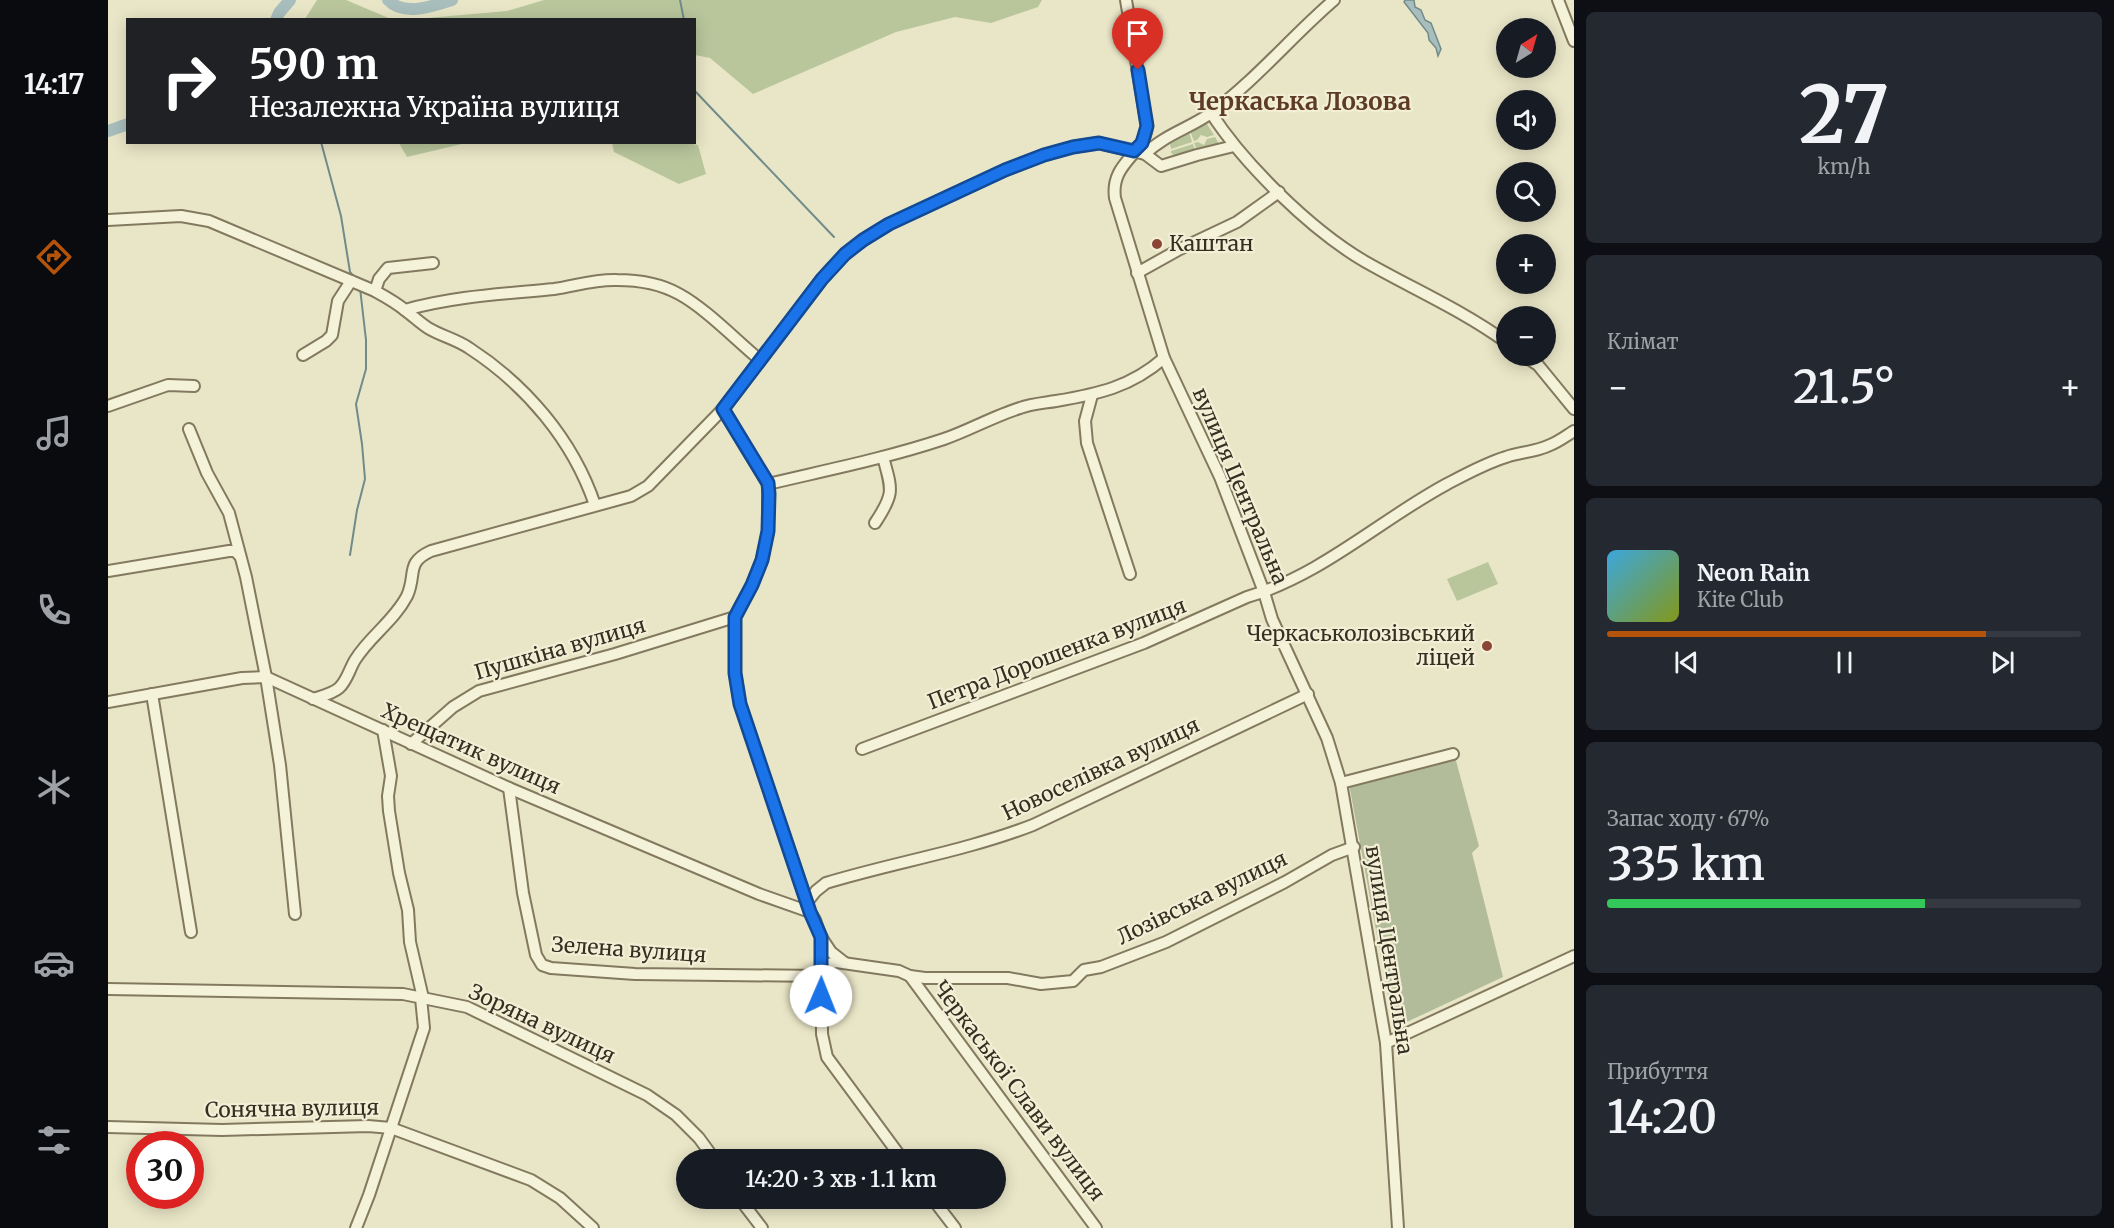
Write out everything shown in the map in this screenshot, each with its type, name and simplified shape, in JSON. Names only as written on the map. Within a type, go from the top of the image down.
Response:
[{"type":"street","name":"вулиця Центральна","points":[[1126,0],[1147,126],[1142,143],[1119,172],[1114,193],[1164,358],[1220,477],[1272,619],[1327,738],[1341,783],[1354,847],[1386,1042],[1398,1228]]},
{"type":"street","points":[[1145,154],[1155,144],[1211,113],[1264,67],[1334,0]]},
{"type":"street","points":[[1558,0],[1574,41]]},
{"type":"street","points":[[1211,113],[1234,147],[1323,234],[1496,335]]},
{"type":"street","points":[[314,699],[332,693],[345,681],[355,660],[383,628],[407,595],[415,561],[420,556],[431,550],[631,495],[648,486],[723,409],[822,279],[845,254],[889,224],[1005,170],[1073,147],[1099,143],[1145,154],[1161,166],[1234,147]]},
{"type":"street","points":[[1137,273],[1180,249],[1237,222],[1279,192]]},
{"type":"street","points":[[108,220],[181,216],[210,221],[375,291],[425,326],[466,346],[482,357],[527,396],[562,438],[576,459],[586,480],[594,506]]},
{"type":"street","points":[[375,291],[388,268],[433,262]]},
{"type":"street","points":[[405,310],[439,301],[557,288],[603,280],[643,283],[663,287],[679,294],[697,306],[760,360]]},
{"type":"street","points":[[303,355],[332,334],[338,301],[351,281]]},
{"type":"street","points":[[768,483],[883,457],[946,438],[1023,406],[1092,395],[1124,385],[1164,358]]},
{"type":"street","points":[[1539,366],[1574,409]]},
{"type":"street","points":[[108,406],[168,385],[194,386]]},
{"type":"street","points":[[1092,395],[1085,421],[1087,443],[1130,574]]},
{"type":"street","points":[[723,409],[768,483],[768,531],[762,560],[735,617],[735,673],[740,704],[821,937],[831,952],[845,963]]},
{"type":"street","points":[[189,429],[207,473],[229,513],[240,556],[266,677],[280,765],[295,914]]},
{"type":"street","name":"Петра Дорошенка вулиця","points":[[862,749],[1144,643],[1247,597],[1264,592],[1319,566],[1401,511],[1448,483],[1499,459],[1550,445],[1574,431]]},
{"type":"street","points":[[875,523],[890,498],[891,488],[883,457]]},
{"type":"street","points":[[108,572],[229,551],[235,551],[240,556]]},
{"type":"street","name":"Пушкіна вулиця","points":[[411,744],[453,707],[479,691],[615,654],[735,617]]},
{"type":"street","name":"Хрещатик вулиця","points":[[108,702],[242,678],[266,677],[509,788],[759,894],[809,906]]},
{"type":"street","points":[[152,694],[192,932]]},
{"type":"street","name":"Новоселівка вулиця","points":[[809,906],[816,891],[826,883],[925,858],[1033,825],[1308,694]]},
{"type":"street","points":[[356,1228],[392,1128],[424,1028],[422,998],[410,942],[408,910],[399,873],[389,811],[388,796],[391,777],[383,730]]},
{"type":"street","points":[[1341,783],[1453,754]]},
{"type":"street","name":"Зелена вулиця","points":[[509,788],[523,893],[536,955],[542,965],[551,968],[635,974],[821,973]]},
{"type":"street","name":"Лозівська вулиця","points":[[821,973],[832,963],[845,963],[899,971],[910,976],[1008,978],[1041,984],[1073,981],[1084,970],[1101,967],[1166,942],[1285,882],[1332,855],[1354,847]]},
{"type":"street","points":[[821,937],[822,1034],[827,1057],[895,1149]]},
{"type":"street","points":[[1386,1042],[1574,956]]},
{"type":"street","name":"Черкаської Слави вулиця","points":[[910,976],[1096,1228]]},
{"type":"street","name":"Зоряна вулиця","points":[[108,989],[403,994],[467,1007],[647,1095],[675,1115],[707,1149]]},
{"type":"street","name":"Сонячна вулиця","points":[[108,1127],[222,1130],[368,1126],[392,1128],[531,1180],[560,1198],[593,1228]]},
{"type":"street","points":[[747,1209],[762,1228]]},
{"type":"street","points":[[940,1209],[954,1228]]},
{"type":"green space","points":[[317,0],[346,0],[389,18],[306,18]]},
{"type":"green space","points":[[544,0],[1042,0],[1038,7],[991,23],[955,17],[896,32],[753,94],[710,58],[696,55],[696,18],[427,18],[507,11]]},
{"type":"green space","points":[[1202,124],[1207,124],[1214,135],[1207,137],[1201,135],[1194,141],[1190,131]]},
{"type":"green space","points":[[1189,132],[1192,142],[1171,149],[1170,144]]},
{"type":"green space","points":[[1215,137],[1218,146],[1197,150],[1194,143],[1204,145],[1207,139]]},
{"type":"green space","points":[[400,144],[462,144],[407,157]]},
{"type":"green space","points":[[612,144],[698,145],[706,174],[679,184],[614,152]]},
{"type":"green space","points":[[1193,144],[1195,151],[1174,155],[1171,153],[1171,151]]},
{"type":"green space","points":[[1488,562],[1498,584],[1457,601],[1447,579]]},
{"type":"green space","points":[[1455,757],[1479,846],[1472,853],[1503,977],[1394,1028],[1349,784]]},
{"type":"water","points":[[1414,0],[1415,7],[1421,10],[1425,20],[1431,23],[1441,49],[1438,56],[1436,48],[1429,40],[1428,33],[1404,2]]},
{"type":"waterway","points":[[277,18],[290,0]]},
{"type":"waterway","points":[[388,0],[402,8],[410,9],[419,9],[452,0]]},
{"type":"waterway","points":[[680,0],[684,18]]},
{"type":"waterway","points":[[696,92],[834,237]]},
{"type":"waterway","points":[[108,131],[126,125]]},
{"type":"waterway","points":[[322,144],[341,216],[350,272],[355,278]]},
{"type":"waterway","points":[[350,555],[357,510],[365,479],[356,404],[366,369],[366,340],[360,288]]},
{"type":"place","name":"Каштан","points":[[1157,244]]},
{"type":"place","name":"Черкаськолозівський ліцей","points":[[1487,646]]},
{"type":"district","name":"Черкаська Лозова","points":[[1300,102]]},
{"type":"route","points":[[821,996],[819,928],[810,912],[750,737],[740,704],[735,673],[735,617],[762,560],[768,531],[768,483],[723,409],[822,279],[845,254],[863,240],[889,224],[1005,170],[1044,155],[1099,143],[1134,151],[1142,143],[1147,132],[1138,70]]}]
